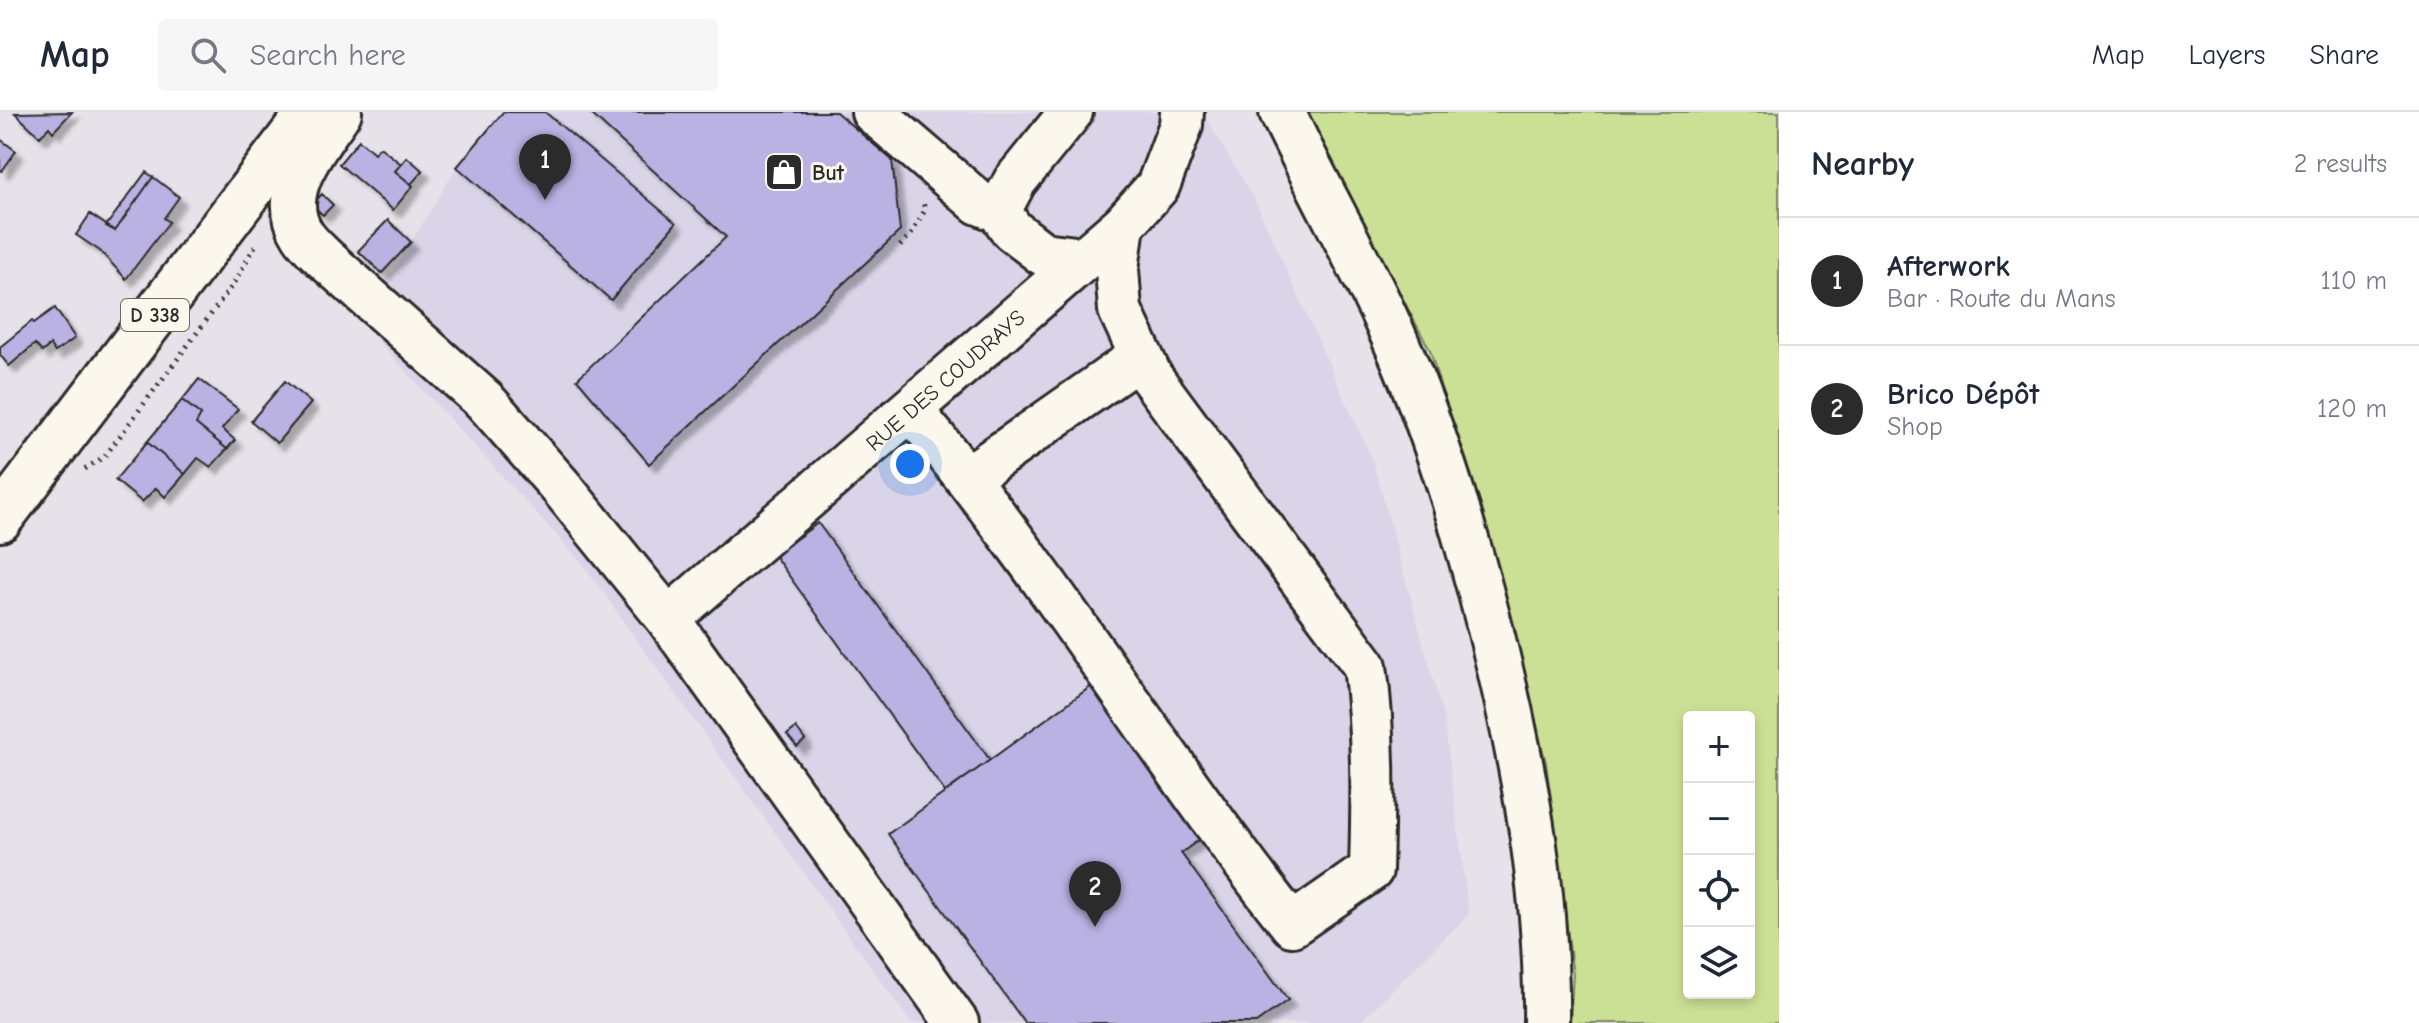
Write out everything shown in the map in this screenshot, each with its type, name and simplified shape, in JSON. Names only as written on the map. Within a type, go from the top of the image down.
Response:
[{"type":"main road","name":"D 338","points":[[0,519],[310,112]]},
{"type":"main road","points":[[1268,112],[1318,189]]},
{"type":"main road","points":[[1282,112],[1318,189],[1383,313],[1438,448],[1477,577],[1511,714],[1538,877],[1546,1023]]},
{"type":"street","points":[[340,112],[303,168],[295,187],[293,202],[296,221],[303,236],[484,400],[561,487],[668,619],[957,1023]]},
{"type":"street","points":[[873,112],[979,203],[999,211],[1012,230],[1043,254],[1084,259]]},
{"type":"street","points":[[999,211],[1015,181],[1071,112]]},
{"type":"street","name":"RUE DES COUDRAYS","points":[[668,619],[1123,225],[1158,186],[1181,125],[1182,112]]},
{"type":"street","points":[[911,410],[967,478],[1242,861],[1292,925],[1371,870],[1374,777],[1371,710],[1365,666],[1151,377],[1120,310],[1117,269],[1123,225]]},
{"type":"street","points":[[967,478],[1141,356]]},
{"type":"path","points":[[54,449],[85,469],[105,456],[232,286],[254,249],[262,221],[293,202]]},
{"type":"shaded area","points":[[503,112],[1202,112],[1255,200],[1373,462],[1444,719],[1469,914],[1359,1023],[911,1023],[581,562],[355,316],[392,273],[457,167]]},
{"type":"green space","points":[[1302,112],[1779,112],[1779,1023],[1570,1023],[1573,975],[1546,762],[1430,350]]},
{"type":"building","points":[[72,112],[53,132],[49,127],[40,137],[15,113]]},
{"type":"building","points":[[503,112],[545,112],[676,223],[611,300],[457,167]]},
{"type":"building","points":[[589,112],[836,112],[892,160],[900,231],[649,464],[577,379],[726,237]]},
{"type":"building","points":[[0,139],[16,151],[2,171],[0,170]]},
{"type":"building","points":[[359,140],[374,153],[380,147],[401,164],[395,171],[413,186],[393,210],[339,164]]},
{"type":"building","points":[[407,157],[423,171],[411,184],[395,171]]},
{"type":"building","points":[[146,172],[153,177],[115,231],[106,226]]},
{"type":"building","points":[[153,177],[179,197],[164,218],[169,222],[126,279],[100,251],[76,235],[90,214],[115,231]]},
{"type":"building","points":[[322,194],[333,205],[323,215],[312,205]]},
{"type":"building","points":[[388,220],[411,242],[382,273],[358,251]]},
{"type":"building","points":[[55,308],[75,338],[55,352],[50,345],[42,352],[35,344],[9,366],[0,355],[0,347],[32,321],[34,323]]},
{"type":"building","points":[[199,379],[238,409],[222,429],[235,440],[227,449],[196,424],[201,415],[182,400]]},
{"type":"building","points":[[285,381],[311,403],[277,443],[251,421]]},
{"type":"building","points":[[182,400],[201,415],[196,424],[227,449],[211,467],[198,458],[185,474],[147,442]]},
{"type":"building","points":[[147,442],[185,474],[165,497],[156,488],[142,502],[115,480]]},
{"type":"building","points":[[818,523],[990,760],[945,792],[774,555]]},
{"type":"building","points":[[1093,685],[1203,837],[1181,853],[1288,1000],[1256,1023],[1025,1023],[888,834]]},
{"type":"building","points":[[796,728],[805,740],[797,747],[787,735]]},
{"type":"place","name":"But","points":[[784,172]]},
{"type":"place","name":"Afterwork","points":[[545,200]]},
{"type":"place","name":"Brico Dépôt","points":[[1095,927]]}]
